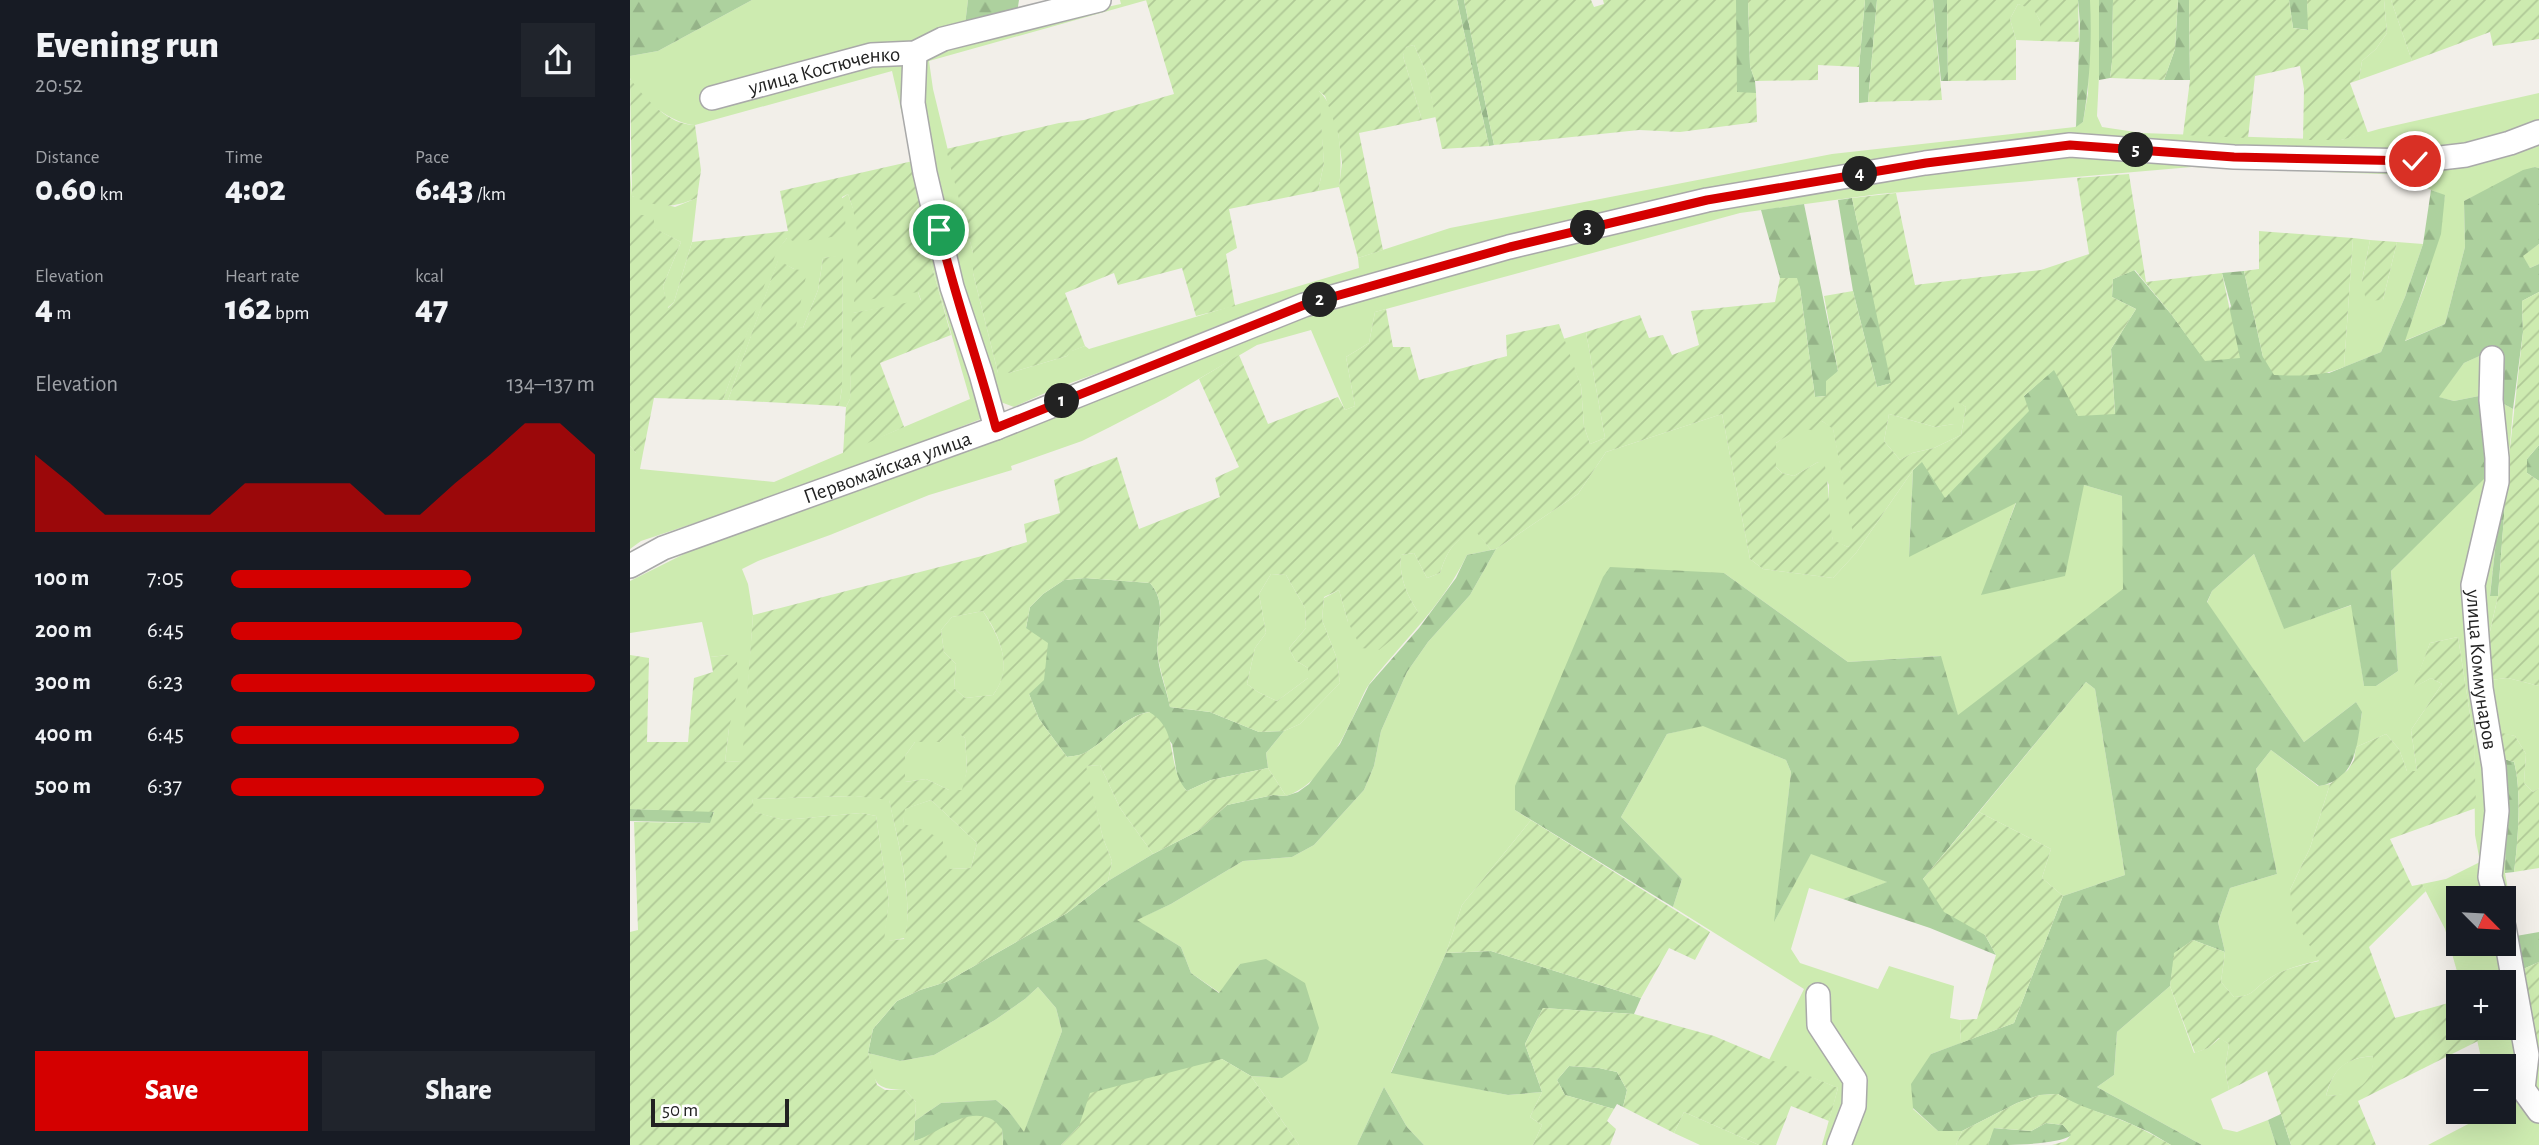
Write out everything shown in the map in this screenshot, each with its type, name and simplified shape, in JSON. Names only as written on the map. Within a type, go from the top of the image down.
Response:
[{"type":"street","name":"улица Костюченко","points":[[712,98],[871,55],[915,53],[943,39],[1099,0]]},
{"type":"street","points":[[915,53],[913,103],[925,173],[952,287],[996,428]]},
{"type":"street","name":"Первомайская улица","points":[[630,566],[663,548],[996,428],[1304,305],[1510,247],[1707,200],[1926,163],[2070,145],[2234,157],[2415,161],[2466,155],[2539,132]]},
{"type":"street","name":"улица Коммунаров","points":[[2492,358],[2491,400],[2497,482],[2473,584],[2481,688],[2494,767],[2497,811],[2490,877],[2493,886]]},
{"type":"street","points":[[2509,956],[2526,1055],[2523,1089],[2539,1111]]},
{"type":"street","points":[[1818,995],[1819,1024],[1855,1080],[1854,1106],[1839,1145]]},
{"type":"green space","points":[[630,0],[752,0],[658,51],[630,56]]},
{"type":"green space","points":[[752,0],[968,0],[965,25],[905,71],[985,410],[981,419],[821,481],[641,541],[630,549],[630,446],[636,453],[643,453],[640,469],[774,482],[970,399],[932,267],[913,161],[892,71],[695,125],[687,124],[657,109],[633,86],[630,78],[630,56],[658,51]]},
{"type":"green space","points":[[968,0],[1019,0],[1017,13],[965,25]]},
{"type":"green space","points":[[1120,0],[1147,0],[929,61],[933,89],[973,253],[973,273],[998,373],[1009,373],[1067,356],[1071,351],[1085,346],[1089,349],[1359,268],[1358,258],[1450,228],[1832,154],[2075,127],[2083,122],[2088,93],[2090,0],[2099,0],[2097,116],[2102,127],[2142,133],[2341,140],[2539,93],[2539,124],[2459,151],[1972,151],[1349,284],[1214,327],[1014,407],[998,401],[952,262],[924,130],[922,73],[928,58],[941,49],[962,41],[1018,25],[1121,4]]},
{"type":"green space","points":[[1146,0],[1457,0],[1489,146],[1442,149],[1426,72],[1414,45],[1406,47],[1403,56],[1422,120],[1359,133],[1383,250],[1358,258],[1339,187],[1342,163],[1338,133],[1325,96],[1319,91],[1324,163],[1318,191],[1229,209],[1237,248],[1226,254],[1235,306],[1196,316],[1182,268],[1118,285],[1114,273],[1065,293],[1085,346],[1067,356],[1009,373],[998,373],[973,273],[973,253],[946,149],[1059,123],[1084,120],[1174,94]]},
{"type":"green space","points":[[1457,0],[1464,0],[1494,145],[1489,146]]},
{"type":"green space","points":[[1464,0],[1591,0],[1594,7],[1604,4],[1603,0],[1736,0],[1737,92],[1756,93],[1757,122],[1680,132],[1639,130],[1494,145]]},
{"type":"green space","points":[[1736,0],[1748,0],[1750,66],[1756,93],[1736,93]]},
{"type":"green space","points":[[1748,0],[1865,0],[1859,67],[1818,65],[1818,80],[1755,81],[1750,66]]},
{"type":"green space","points":[[1865,0],[1877,0],[1868,102],[1859,103],[1859,67]]},
{"type":"green space","points":[[1877,0],[1933,0],[1942,100],[1868,102]]},
{"type":"green space","points":[[1933,0],[1947,0],[1948,81],[1941,81]]},
{"type":"green space","points":[[1947,0],[2078,0],[2079,42],[2040,41],[2040,21],[2034,10],[2018,4],[2010,19],[2016,40],[2016,80],[1948,81]]},
{"type":"green space","points":[[2078,0],[2090,0],[2091,46],[2083,122],[2076,127],[2080,23]]},
{"type":"green space","points":[[2099,0],[2113,0],[2110,78],[2099,80]]},
{"type":"green space","points":[[2113,0],[2178,0],[2175,49],[2164,80],[2110,78]]},
{"type":"green space","points":[[2178,0],[2189,0],[2190,80],[2164,80],[2175,49]]},
{"type":"green space","points":[[2189,0],[2289,0],[2293,28],[2308,30],[2307,0],[2384,0],[2387,33],[2376,49],[2362,61],[2359,80],[2350,83],[2368,133],[2341,140],[2303,140],[2304,89],[2300,66],[2255,76],[2248,138],[2183,135],[2190,80]]},
{"type":"green space","points":[[2289,0],[2307,0],[2309,30],[2293,28]]},
{"type":"green space","points":[[2384,0],[2391,0],[2412,61],[2359,80],[2362,61],[2376,49],[2387,33]]},
{"type":"green space","points":[[2391,0],[2539,0],[2539,39],[2493,46],[2490,32],[2412,61]]},
{"type":"green space","points":[[2018,4],[2034,9],[2040,21],[2040,41],[2016,40],[2010,19]]},
{"type":"green space","points":[[1414,45],[1426,72],[1436,117],[1422,120],[1403,56],[1405,47]]},
{"type":"green space","points":[[630,79],[658,110],[676,121],[695,125],[701,170],[697,198],[664,206],[632,196]]},
{"type":"green space","points":[[1318,90],[1332,110],[1339,136],[1341,163],[1339,187],[1318,191],[1324,163]]},
{"type":"green space","points":[[2539,138],[2539,168],[2535,167],[2464,201],[2465,247],[2445,324],[2404,341],[2426,281],[2445,196],[2411,181],[2408,175],[2192,167],[1879,194],[1740,213],[1375,312],[1369,343],[1346,357],[1355,406],[1345,410],[1311,330],[1257,345],[1166,398],[1082,441],[1011,466],[1012,470],[929,495],[742,569],[748,584],[753,615],[743,761],[725,762],[729,728],[728,655],[710,657],[702,622],[630,633],[630,581],[704,544],[1333,305],[1722,202],[2075,153],[2289,165]]},
{"type":"green space","points":[[913,161],[932,267],[951,335],[880,363],[904,427],[843,454],[846,407],[850,399],[852,313],[921,300],[918,292],[854,302],[858,261],[857,234],[848,194],[842,197],[847,235],[795,242],[787,238],[776,253],[723,400],[654,398],[643,453],[636,453],[630,446],[630,215],[645,215],[654,219],[654,228],[681,242],[663,286],[668,308],[674,302],[692,242],[788,231],[780,191]]},
{"type":"green space","points":[[2539,168],[2539,244],[2523,256],[2530,268],[2539,264],[2539,292],[2522,301],[2523,332],[2513,409],[2497,400],[2495,349],[2464,363],[2439,397],[2454,401],[2479,396],[2486,406],[2486,477],[2391,571],[2398,671],[2376,686],[2364,686],[2351,605],[2284,629],[2254,554],[2212,591],[2207,602],[2304,742],[2356,702],[2362,712],[2353,759],[2341,776],[2332,782],[2319,786],[2271,750],[2256,769],[2277,874],[2230,888],[2218,922],[2225,952],[2193,940],[2175,953],[2170,986],[2117,1032],[2114,1075],[2097,1087],[2202,1145],[2171,1145],[2149,1132],[2079,1106],[2058,1094],[2040,1095],[2017,1103],[1962,1131],[1938,1131],[1913,1108],[1911,1084],[1931,1054],[2014,1023],[2063,896],[2125,875],[2095,689],[2086,682],[1923,879],[1985,935],[1996,955],[1930,928],[1843,899],[1887,882],[1811,854],[1774,922],[1791,772],[1786,760],[1703,726],[1667,734],[1621,817],[1682,879],[1673,907],[1515,810],[1515,786],[1603,577],[1610,567],[1724,573],[1848,662],[1941,656],[1958,715],[2123,589],[2122,496],[2084,485],[2065,576],[1981,595],[2016,503],[1909,557],[1913,470],[1922,461],[1946,497],[2024,396],[2054,369],[2115,414],[2111,349],[2136,309],[2112,297],[2113,279],[2134,270],[2205,360],[2231,306],[2222,273],[2244,271],[2263,357],[2329,373],[2381,352],[2405,297],[2423,244],[2431,190],[2445,195],[2441,234],[2405,341],[2445,324],[2465,247],[2464,201],[2523,170]]},
{"type":"green space","points":[[630,173],[632,196],[675,207],[697,198],[692,242],[674,302],[667,308],[663,286],[681,242],[653,228],[645,215],[630,215]]},
{"type":"green space","points":[[2129,174],[2146,282],[2222,273],[2240,358],[2205,361],[2135,270],[2113,279],[2112,297],[2136,309],[2111,349],[2115,414],[2078,416],[2054,370],[2024,396],[2029,411],[1945,498],[1922,462],[1913,470],[1856,553],[1833,578],[1763,569],[1750,559],[1722,414],[1606,452],[1578,494],[1496,549],[1491,550],[1477,533],[1469,535],[1452,547],[1440,573],[1427,578],[1414,553],[1401,555],[1404,585],[1418,612],[1406,628],[1379,650],[1361,648],[1348,622],[1339,590],[1324,597],[1322,620],[1336,656],[1340,683],[1300,724],[1284,731],[1259,732],[1210,712],[1170,707],[1157,649],[1159,601],[1150,583],[1085,578],[1064,580],[1030,607],[1026,628],[1048,643],[1044,680],[1029,694],[1039,719],[1067,757],[1086,752],[1131,719],[1149,712],[1165,729],[1176,771],[1187,791],[1211,780],[1268,768],[1286,796],[1273,795],[1227,805],[1198,831],[1153,854],[1120,808],[1100,765],[1086,766],[1103,838],[1112,861],[1108,881],[1067,913],[946,982],[897,1001],[873,1029],[868,1053],[877,1085],[885,1090],[905,1090],[916,1102],[914,1141],[960,1119],[979,1116],[995,1121],[1002,1129],[1003,1145],[630,1145],[630,932],[638,930],[634,822],[710,823],[714,812],[630,809],[630,655],[649,658],[647,742],[688,742],[694,678],[713,672],[710,657],[728,655],[737,660],[738,689],[725,762],[742,761],[753,615],[1027,542],[1024,524],[1060,513],[1054,480],[1117,457],[1139,529],[1220,497],[1215,478],[1239,467],[1199,379],[1239,355],[1268,424],[1338,397],[1345,410],[1355,406],[1346,357],[1369,343],[1375,312],[1386,309],[1393,347],[1410,347],[1419,380],[1507,356],[1506,335],[1559,324],[1581,386],[1584,426],[1590,444],[1605,438],[1586,332],[1640,315],[1649,338],[1663,335],[1672,355],[1699,345],[1691,311],[1775,302],[1780,278],[1797,278],[1800,288],[1815,397],[1826,396],[1826,381],[1838,371],[1824,296],[1853,291],[1877,387],[1891,383],[1852,198],[1896,193],[1915,285],[2041,270],[2089,254],[2077,178]],"holes":[[[1954,400],[1966,407],[1961,435],[1900,460],[1884,441],[1889,414],[1935,427],[1954,424]],[[1822,421],[1833,429],[1854,539],[1848,547],[1833,540],[1825,466],[1818,462],[1794,476],[1782,473],[1776,467],[1776,443],[1800,428],[1816,431]],[[1271,574],[1286,575],[1305,608],[1306,628],[1289,648],[1295,660],[1308,668],[1308,678],[1277,701],[1247,684],[1255,648],[1266,633],[1259,594]],[[983,611],[995,631],[1004,663],[1003,674],[993,695],[965,698],[954,688],[956,664],[944,652],[941,630],[952,617]],[[954,730],[965,738],[967,769],[962,790],[949,790],[926,779],[905,782],[905,756],[915,742],[940,742]],[[855,796],[889,800],[906,889],[907,924],[904,939],[884,941],[889,901],[876,816],[861,813],[784,820],[755,812],[752,799]],[[931,800],[977,843],[971,868],[950,869],[942,839],[903,824],[905,809]]]},
{"type":"green space","points":[[848,194],[858,223],[859,257],[918,292],[921,301],[853,313],[850,399],[846,407],[839,406],[842,388],[843,256],[823,258],[818,290],[803,328],[796,327],[794,269],[778,261],[728,400],[723,400],[775,253],[787,238]]},
{"type":"green space","points":[[1852,198],[1892,383],[1877,387],[1853,291],[1838,200]]},
{"type":"green space","points":[[1804,204],[1838,371],[1826,396],[1815,397],[1800,288],[1796,278],[1780,278],[1761,210]]},
{"type":"green space","points":[[2259,231],[2353,238],[2344,367],[2301,376],[2274,375],[2263,357],[2244,271],[2259,269]]},
{"type":"green space","points":[[2353,238],[2370,240],[2362,281],[2383,300],[2397,242],[2423,244],[2405,297],[2381,352],[2344,367]]},
{"type":"green space","points":[[2370,240],[2397,242],[2383,300],[2366,301],[2362,281]]},
{"type":"green space","points":[[2539,244],[2539,264],[2530,268],[2522,256]]},
{"type":"green space","points":[[843,255],[842,388],[839,406],[728,400],[778,260],[794,269],[807,271],[796,326],[803,328],[818,290],[823,258]]},
{"type":"green space","points":[[2539,292],[2539,445],[2527,459],[2527,473],[2539,481],[2539,686],[2508,678],[2489,680],[2487,645],[2498,596],[2507,475],[2523,332],[2522,301]]},
{"type":"green space","points":[[1586,332],[1605,438],[1590,444],[1584,426],[1581,386],[1563,339]]},
{"type":"green space","points":[[2490,351],[2486,406],[2479,396],[2454,401],[2438,397],[2464,363]]},
{"type":"green space","points":[[1954,399],[1966,407],[1961,435],[1900,460],[1884,441],[1889,414],[1935,427],[1954,424]]},
{"type":"green space","points":[[2497,400],[2513,409],[2505,503],[2500,505],[2490,595],[2498,596],[2491,627],[2487,669],[2489,680],[2508,678],[2539,686],[2539,788],[2533,792],[2524,783],[2526,754],[2515,736],[2499,733],[2507,777],[2505,873],[2507,886],[2496,886],[2493,877],[2501,815],[2499,780],[2484,689],[2476,585],[2499,483]]},
{"type":"green space","points":[[1722,414],[1750,559],[1763,569],[1833,578],[1856,553],[1913,470],[1909,556],[2016,502],[1982,595],[2084,485],[2122,496],[2124,589],[1958,716],[1940,656],[1848,662],[1724,573],[1515,810],[1531,820],[1462,905],[1446,953],[1391,1072],[1508,1095],[1542,1092],[1530,1117],[1542,1125],[1533,1145],[1424,1145],[1407,1127],[1384,1087],[1357,1145],[1299,1145],[1251,1076],[1282,1078],[1240,964],[1220,993],[1191,973],[1181,947],[1136,920],[1171,904],[1243,861],[1292,857],[1314,845],[1364,790],[1374,766],[1381,731],[1407,672],[1428,642],[1470,595],[1496,549],[1578,494],[1606,452]]},
{"type":"green space","points":[[1822,421],[1833,428],[1855,539],[1848,547],[1833,541],[1828,518],[1829,485],[1818,462],[1794,476],[1782,473],[1776,467],[1776,443],[1800,427]]},
{"type":"green space","points":[[2539,445],[2539,481],[2527,473],[2527,459]]},
{"type":"green space","points":[[2493,468],[2492,492],[2471,586],[2478,691],[2491,770],[2494,813],[2488,877],[2490,886],[2446,886],[2446,933],[2422,884],[2446,879],[2480,862],[2475,835],[2474,740],[2458,637],[2430,643],[2414,687],[2431,678],[2442,684],[2411,730],[2417,771],[2407,771],[2399,749],[2386,734],[2356,747],[2362,713],[2356,702],[2304,742],[2207,603],[2212,591],[2254,554],[2284,628],[2352,605],[2364,686],[2376,686],[2398,671],[2391,571]]},
{"type":"green space","points":[[2505,503],[2498,596],[2490,596],[2500,504]]},
{"type":"green space","points":[[1477,532],[1491,550],[1467,555],[1435,606],[1368,686],[1344,736],[1320,772],[1310,782],[1286,796],[1268,768],[1266,753],[1284,731],[1300,724],[1340,683],[1336,656],[1322,620],[1324,598],[1339,590],[1348,622],[1418,612],[1404,585],[1401,555],[1414,553],[1427,578],[1440,573],[1452,546],[1469,534]]},
{"type":"green space","points":[[1496,549],[1470,595],[1428,642],[1407,672],[1381,731],[1374,766],[1364,790],[1314,845],[1292,857],[1243,861],[1171,904],[1137,920],[1181,947],[1191,973],[1219,993],[1240,964],[1266,959],[1305,983],[1319,1028],[1307,1061],[1282,1078],[1251,1076],[1222,1059],[1079,1126],[1061,1145],[1003,1145],[1002,1129],[944,1127],[934,1135],[914,1141],[915,1121],[941,1103],[996,1100],[1008,1110],[1024,1132],[1062,1031],[1056,1008],[1038,987],[995,1020],[934,1055],[900,1061],[868,1053],[873,1029],[897,1001],[946,982],[1067,913],[1108,881],[1198,831],[1227,805],[1273,795],[1286,796],[1309,784],[1340,744],[1369,685],[1419,628],[1456,578],[1467,555]]},
{"type":"green space","points":[[1271,574],[1286,575],[1305,608],[1306,628],[1289,648],[1295,660],[1308,668],[1308,678],[1277,701],[1247,684],[1255,648],[1266,633],[1259,594]]},
{"type":"green space","points":[[1085,578],[1150,583],[1159,601],[1157,649],[1170,707],[1210,712],[1259,732],[1284,731],[1266,753],[1268,768],[1211,780],[1187,791],[1178,781],[1172,744],[1149,712],[1124,723],[1086,752],[1067,757],[1039,719],[1029,694],[1026,628],[1030,607],[1043,594],[1064,580]]},
{"type":"green space","points":[[983,611],[999,642],[1004,663],[1003,674],[993,695],[965,698],[954,688],[956,664],[944,652],[941,630],[952,617]]},
{"type":"green space","points":[[2458,637],[2474,740],[2476,808],[2390,839],[2412,886],[2422,884],[2426,891],[2369,947],[2395,1018],[2446,1004],[2446,1040],[2478,1041],[2452,1054],[2446,1054],[2446,1057],[2358,1101],[2376,1145],[2291,1145],[2267,1071],[2229,1090],[2225,1069],[2229,1044],[2219,1038],[2208,1048],[2195,1053],[2170,986],[2174,953],[2193,940],[2225,952],[2221,982],[2234,997],[2249,994],[2279,973],[2319,961],[2293,918],[2290,890],[2310,848],[2330,784],[2348,770],[2354,760],[2356,747],[2386,734],[2399,749],[2407,771],[2417,771],[2411,730],[2442,684],[2431,678],[2413,688],[2430,643]],"holes":[[[2373,1056],[2366,1082],[2353,1091],[2326,1096],[2332,1079],[2348,1062]]]},
{"type":"green space","points":[[2086,682],[2095,689],[2125,875],[2063,896],[2042,878],[2051,849],[1979,812]]},
{"type":"green space","points":[[1703,725],[1786,760],[1791,772],[1775,920],[1811,853],[1888,882],[1843,899],[1809,888],[1791,949],[1800,963],[1878,989],[1889,966],[1954,986],[1950,1018],[1960,1020],[1961,1043],[1931,1054],[1913,1109],[1938,1131],[1962,1131],[1956,1145],[1822,1145],[1838,1088],[1769,1060],[1804,989],[1673,907],[1682,879],[1621,817],[1667,734]]},
{"type":"green space","points":[[954,729],[965,738],[967,769],[963,790],[949,790],[926,779],[905,782],[905,756],[915,742],[940,742]]},
{"type":"green space","points":[[2498,732],[2515,736],[2526,754],[2524,783],[2533,792],[2539,788],[2539,868],[2514,872],[2518,787],[2514,762],[2504,759]]},
{"type":"green space","points":[[2271,750],[2318,786],[2330,784],[2310,848],[2290,890],[2320,960],[2279,973],[2249,994],[2234,997],[2221,982],[2225,952],[2218,922],[2230,888],[2277,874],[2256,769]]},
{"type":"green space","points":[[2504,759],[2514,762],[2519,802],[2514,872],[2505,873],[2507,777]]},
{"type":"green space","points":[[1100,765],[1120,808],[1153,854],[1108,881],[1112,861],[1103,838],[1085,766]]},
{"type":"green space","points":[[855,796],[889,799],[906,888],[905,938],[883,942],[889,901],[876,816],[861,813],[784,820],[754,812],[752,799]]},
{"type":"green space","points":[[931,800],[977,843],[971,868],[950,869],[903,824],[904,809]]},
{"type":"green space","points":[[630,809],[714,811],[711,823],[630,821]]},
{"type":"green space","points":[[1979,812],[2051,849],[2042,878],[2063,896],[2014,1023],[1961,1043],[1960,1020],[1977,1019],[1996,955],[1985,935],[1944,912],[1923,879]]},
{"type":"green space","points":[[1531,820],[1710,932],[1695,960],[1669,948],[1641,998],[1491,951],[1446,953],[1462,905]]},
{"type":"green space","points":[[2539,932],[2539,962],[2521,970],[2516,936]]},
{"type":"green space","points":[[2516,934],[2539,1063],[2539,1145],[2428,1145],[2468,1124],[2516,1124],[2516,1054],[2480,1054],[2477,1040],[2516,1040],[2516,1013],[2523,1056],[2521,1089],[2524,1096],[2530,1094],[2527,1083],[2531,1058],[2511,956],[2516,956]]},
{"type":"green space","points":[[1491,951],[1641,998],[1634,1014],[1543,1008],[1525,1044],[1542,1092],[1508,1095],[1391,1073],[1446,953]]},
{"type":"green space","points":[[2453,956],[2507,956],[2509,970],[2457,970]]},
{"type":"green space","points":[[2539,962],[2539,1063],[2521,970]]},
{"type":"green space","points":[[2170,986],[2194,1053],[2208,1048],[2220,1038],[2229,1044],[2225,1069],[2229,1090],[2211,1099],[2223,1129],[2237,1132],[2268,1120],[2276,1145],[2202,1145],[2097,1087],[2114,1075],[2117,1032]]},
{"type":"green space","points":[[1038,987],[1056,1008],[1062,1031],[1024,1133],[1008,1110],[996,1100],[941,1103],[915,1121],[916,1102],[905,1090],[880,1086],[874,1077],[868,1053],[900,1061],[934,1055],[995,1020]]},
{"type":"green space","points":[[1543,1008],[1634,1014],[1714,1036],[1838,1088],[1829,1121],[1791,1106],[1776,1145],[1759,1145],[1684,1112],[1674,1133],[1623,1107],[1627,1090],[1617,1072],[1569,1066],[1557,1080],[1565,1095],[1614,1109],[1607,1121],[1616,1129],[1610,1145],[1533,1145],[1542,1125],[1530,1117],[1542,1092],[1525,1044]]},
{"type":"green space","points":[[2374,1056],[2370,1076],[2360,1088],[2345,1094],[2326,1096],[2333,1078],[2342,1066],[2355,1059]]},
{"type":"green space","points":[[1222,1059],[1251,1076],[1299,1145],[1061,1145],[1079,1126],[1090,1093]]},
{"type":"green space","points":[[1569,1066],[1617,1072],[1627,1090],[1623,1107],[1617,1104],[1614,1109],[1565,1095],[1557,1080]]},
{"type":"green space","points":[[1384,1087],[1407,1127],[1424,1145],[1357,1145]]},
{"type":"green space","points":[[2058,1094],[2134,1125],[2171,1145],[2052,1145],[2066,1141],[2071,1135],[2063,1125],[2046,1123],[2031,1131],[1994,1128],[1988,1145],[1956,1145],[1962,1131],[2017,1103],[2040,1095]]},
{"type":"green space","points":[[1684,1112],[1759,1145],[1700,1145],[1674,1133]]},
{"type":"green space","points":[[2281,1114],[2291,1145],[2276,1145],[2268,1120]]},
{"type":"green space","points":[[2046,1123],[2063,1125],[2072,1135],[2045,1143],[1988,1145],[1993,1128],[2031,1131]]},
{"type":"route","points":[[939,230],[952,287],[996,428],[1304,305],[1510,247],[1707,200],[1926,163],[2070,145],[2234,157],[2415,161]]}]
